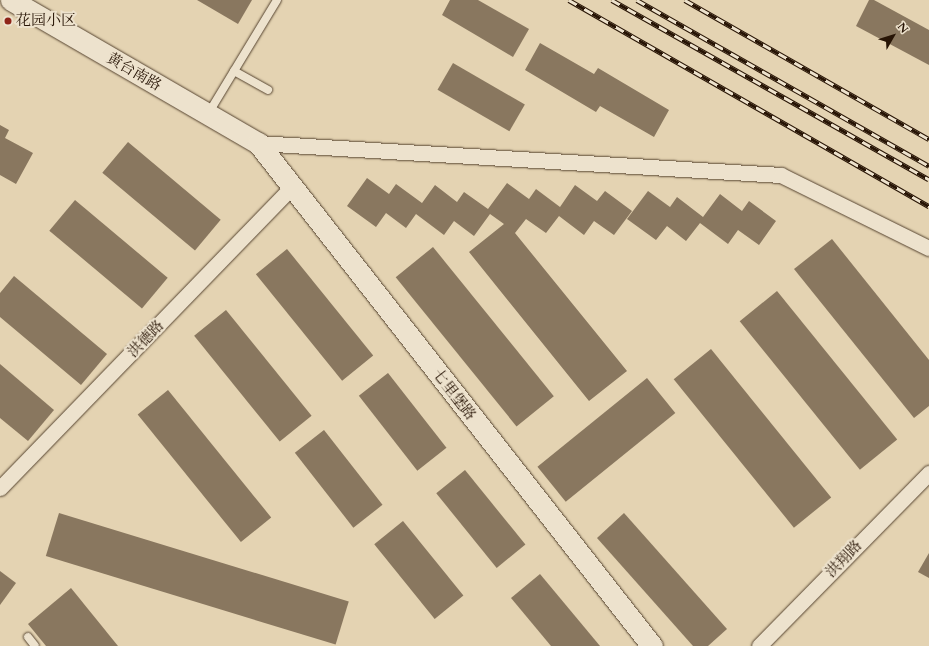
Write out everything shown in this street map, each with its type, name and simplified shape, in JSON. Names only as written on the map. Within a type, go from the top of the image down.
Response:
[{"type":"main road","name":"黄台南路","points":[[11,0],[258,143]]},
{"type":"main road","name":"七里堡路","points":[[258,143],[291,188],[652,646]]},
{"type":"street","points":[[258,143],[781,175],[929,248]]},
{"type":"street","name":"洪德路","points":[[0,488],[291,188]]},
{"type":"street","name":"洪翔路","points":[[759,646],[929,473]]},
{"type":"lane","points":[[208,114],[276,0]]},
{"type":"lane","points":[[234,71],[268,90]]},
{"type":"lane","points":[[28,637],[35,646]]},
{"type":"building","points":[[197,0],[252,0],[238,24]]},
{"type":"building","points":[[450,0],[478,0],[529,29],[513,57],[442,15]]},
{"type":"building","points":[[869,0],[874,0],[929,30],[929,65],[856,26]]},
{"type":"building","points":[[540,43],[594,74],[598,68],[669,110],[654,137],[600,106],[596,112],[525,70]]},
{"type":"building","points":[[453,63],[525,104],[509,131],[438,90]]},
{"type":"building","points":[[0,125],[9,130],[5,138],[33,153],[16,184],[0,175]]},
{"type":"building","points":[[128,142],[221,220],[195,250],[102,173]]},
{"type":"building","points":[[367,178],[389,194],[396,184],[422,203],[435,185],[457,202],[464,192],[488,209],[507,183],[529,199],[536,189],[560,207],[575,185],[597,201],[605,191],[632,211],[614,235],[594,221],[584,235],[559,216],[546,233],[526,219],[515,233],[627,371],[589,401],[469,252],[504,224],[490,214],[474,236],[454,221],[444,235],[416,214],[406,228],[386,213],[376,227],[347,206]]},
{"type":"building","points":[[648,191],[670,207],[677,197],[703,217],[720,194],[742,211],[749,201],[776,221],[759,245],[738,230],[728,244],[700,223],[686,241],[667,226],[656,240],[627,219]]},
{"type":"building","points":[[75,200],[168,278],[142,308],[49,231]]},
{"type":"building","points":[[832,239],[929,360],[929,406],[914,418],[794,269]]},
{"type":"building","points":[[433,247],[554,396],[517,426],[396,277]]},
{"type":"building","points":[[287,249],[373,355],[342,381],[256,274]]},
{"type":"building","points":[[14,276],[107,354],[81,385],[0,317],[0,293]]},
{"type":"building","points":[[777,291],[897,439],[860,470],[740,321]]},
{"type":"building","points":[[226,310],[312,416],[280,441],[194,336]]},
{"type":"building","points":[[711,349],[831,497],[794,528],[674,379]]},
{"type":"building","points":[[0,364],[54,410],[28,441],[0,418]]},
{"type":"building","points":[[388,373],[446,448],[417,471],[359,396]]},
{"type":"building","points":[[647,378],[675,413],[566,502],[537,467]]},
{"type":"building","points":[[168,390],[271,517],[241,542],[138,415]]},
{"type":"building","points":[[324,430],[382,505],[353,528],[295,453]]},
{"type":"building","points":[[465,470],[525,545],[497,568],[436,493]]},
{"type":"building","points":[[59,513],[349,602],[336,645],[46,556]]},
{"type":"building","points":[[624,513],[727,629],[708,646],[693,646],[597,538]]},
{"type":"building","points":[[403,521],[463,596],[435,619],[374,544]]},
{"type":"building","points":[[929,553],[929,578],[918,572]]},
{"type":"building","points":[[0,571],[16,583],[0,605]]},
{"type":"building","points":[[540,574],[600,646],[551,646],[511,598]]},
{"type":"building","points":[[71,588],[118,646],[46,646],[28,624]]},
{"type":"railway","points":[[569,0],[929,206]]},
{"type":"railway","points":[[612,0],[929,179]]},
{"type":"railway","points":[[637,0],[929,166]]},
{"type":"railway","points":[[685,0],[929,139]]},
{"type":"place","name":"花园小区","points":[[8,21]]}]
